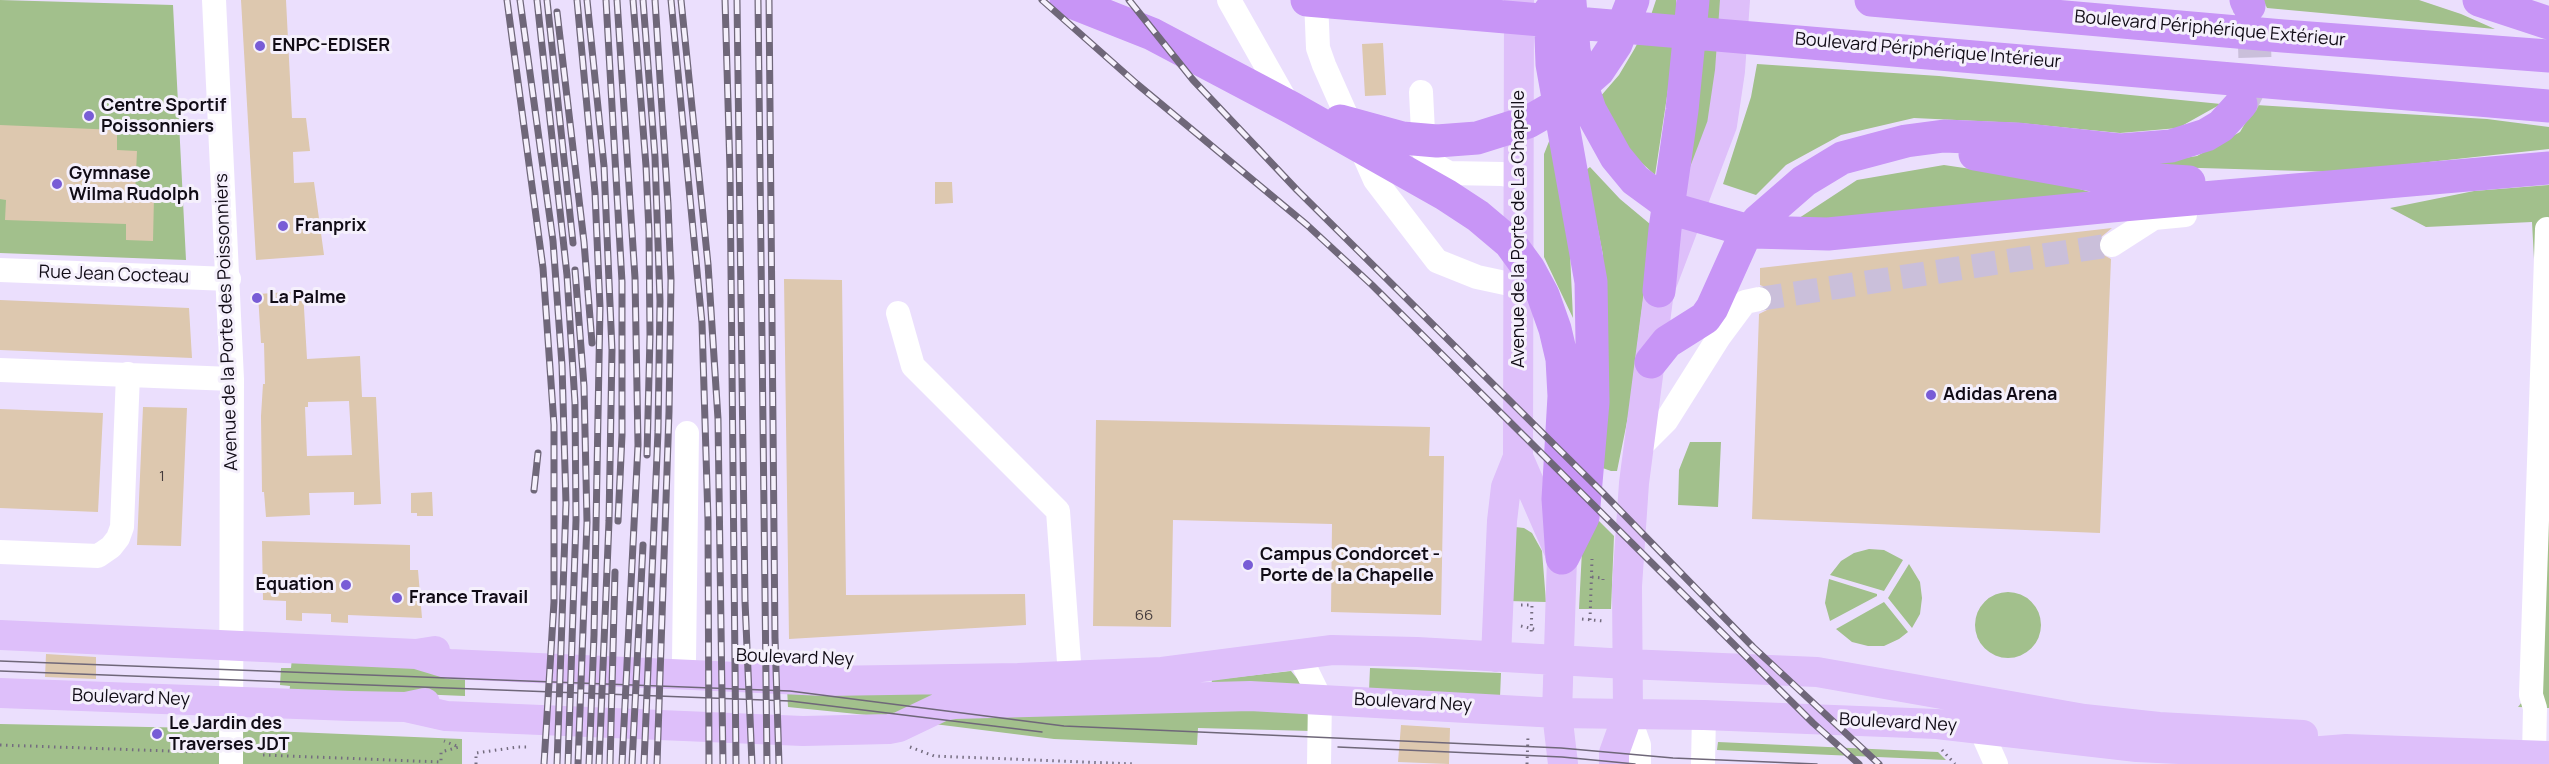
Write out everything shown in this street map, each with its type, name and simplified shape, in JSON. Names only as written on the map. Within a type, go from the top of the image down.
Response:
[{"type":"highway","points":[[1066,0],[1152,34],[1292,108],[1446,195],[1510,243],[1544,295],[1555,329],[1563,378],[1563,439],[1558,500],[1562,558]]},
{"type":"highway","name":"Boulevard Périphérique Intérieur","points":[[1307,0],[1799,40],[2549,106]]},
{"type":"highway","points":[[1549,0],[1552,64],[1591,282],[1593,402],[1583,517],[1562,558]]},
{"type":"highway","points":[[1569,0],[1574,50],[1580,80],[1590,110],[1616,157],[1635,180],[1676,210],[1753,232],[1828,234],[2099,207],[2549,168]]},
{"type":"highway","points":[[1659,291],[1686,180],[1686,75],[1693,0]]},
{"type":"highway","name":"Boulevard Périphérique Extérieur","points":[[1870,0],[2283,36],[2549,56]]},
{"type":"highway","points":[[2479,0],[2549,24]]},
{"type":"highway","points":[[1292,108],[1402,138],[1451,140],[1488,136],[1528,122],[1569,98],[1598,71],[1616,44],[1629,12]]},
{"type":"highway","points":[[1651,362],[1667,342],[1709,313],[1744,237],[1776,204],[1804,181],[1842,158],[1906,141],[1944,136],[1980,137],[2120,150],[2148,149],[2180,144],[2206,135],[2221,126],[2241,104]]},
{"type":"highway","points":[[1906,141],[2098,176],[2193,182],[2357,184]]},
{"type":"main road","name":"Avenue de la Porte de La Chapelle","points":[[1496,657],[1502,520],[1506,487],[1518,457],[1519,0]]},
{"type":"main road","points":[[1686,180],[1722,125],[1731,59],[1735,0]]},
{"type":"main road","points":[[1614,764],[1614,753],[1628,714],[1627,586],[1638,449],[1659,291]]},
{"type":"main road","name":"Avenue de la Porte de La Chapelle","points":[[1518,457],[1562,558],[1557,713],[1563,764]]},
{"type":"main road","name":"Boulevard Ney","points":[[0,635],[416,654],[449,649],[849,668],[944,678]]},
{"type":"main road","name":"Boulevard Ney","points":[[416,654],[449,664],[825,681],[1162,672],[1298,653],[1354,650],[1818,672],[2084,719],[2159,727],[2297,734],[2346,749]]},
{"type":"main road","name":"Boulevard Ney","points":[[0,693],[406,706],[446,700],[791,715],[824,720],[851,728],[877,730],[899,727],[943,706],[955,704],[1192,696],[1320,699],[1557,713],[1704,715],[1980,728],[2137,747],[2297,754],[2346,749],[2541,756]]},
{"type":"street","name":"Avenue de la Porte des Poissonniers","points":[[214,0],[232,379],[231,764]]},
{"type":"street","points":[[1229,0],[1299,123],[1317,135],[1350,125]]},
{"type":"street","points":[[1316,0],[1318,48],[1375,180],[1437,261],[1477,277],[1519,286]]},
{"type":"street","points":[[1421,92],[1425,152],[1431,163],[1449,173],[1502,174],[1518,177]]},
{"type":"street","points":[[2112,245],[2154,218],[2294,204],[2310,189]]},
{"type":"street","points":[[2541,756],[2535,708],[2530,695],[2547,229]]},
{"type":"street","name":"Rue Jean Cocteau","points":[[0,270],[229,279]]},
{"type":"street","points":[[1638,449],[1666,421],[1719,337],[1745,302],[1760,299]]},
{"type":"street","points":[[898,313],[913,366],[1058,511],[1071,676]]},
{"type":"street","points":[[0,370],[232,379]]},
{"type":"street","points":[[0,552],[98,556],[111,547],[118,538],[122,527],[128,374]]},
{"type":"street","points":[[684,660],[687,433]]},
{"type":"street","points":[[1298,653],[1320,699],[1319,764]]},
{"type":"street","points":[[2535,708],[2549,684]]},
{"type":"street","points":[[1628,714],[1639,745],[1639,764]]},
{"type":"street","points":[[1703,764],[1704,715]]},
{"type":"street","name":"Boulevard Ney","points":[[1980,728],[1996,764]]},
{"type":"path","points":[[1515,604],[1532,605],[1531,628]]},
{"type":"path","points":[[1578,619],[1611,621]]},
{"type":"path","points":[[1527,764],[1528,734]]},
{"type":"path","points":[[263,755],[441,762],[441,752],[459,747],[442,740]]},
{"type":"path","points":[[0,745],[197,752]]},
{"type":"path","points":[[908,746],[934,756],[1135,764]]},
{"type":"path","points":[[476,764],[476,753],[530,747]]},
{"type":"green space","name":"Centre Sportif Poissonniers","points":[[0,0],[173,5],[186,260],[0,253]]},
{"type":"green space","points":[[1656,0],[1676,0],[1677,8],[1673,57],[1655,175],[1634,156],[1599,98],[1619,75],[1635,48]]},
{"type":"green space","points":[[1705,0],[1733,0],[1717,107],[1685,181]]},
{"type":"green space","points":[[2263,0],[2419,0],[2461,14],[2495,29],[2267,8]]},
{"type":"green space","points":[[1757,64],[1939,76],[2221,104],[2178,128],[2120,133],[2020,123],[1914,118],[1841,135],[1786,165],[1756,195],[1723,184],[1751,97]]},
{"type":"green space","points":[[2256,105],[2487,119],[2549,127],[2549,149],[2336,172],[2133,166],[2197,156],[2240,132]]},
{"type":"green space","points":[[1550,139],[1570,253],[1573,318],[1544,257],[1544,154]]},
{"type":"green space","points":[[1944,165],[2052,181],[2097,194],[1793,222],[1857,180]]},
{"type":"green space","points":[[1590,167],[1620,199],[1650,224],[1649,253],[1629,412],[1617,471],[1597,466],[1603,334],[1603,255],[1586,170]]},
{"type":"green space","points":[[2549,185],[2549,708],[2518,707],[2536,684],[2535,278],[2532,222],[2426,227],[2390,208],[2474,191]]},
{"type":"green space","points":[[1690,442],[1721,442],[1718,507],[1678,505],[1679,470]]},
{"type":"green space","points":[[1591,513],[1614,536],[1611,609],[1579,609],[1582,550]]},
{"type":"green space","points":[[1515,527],[1524,528],[1532,533],[1542,551],[1546,602],[1508,601]]},
{"type":"green space","points":[[1869,549],[1884,550],[1903,560],[1884,591],[1830,575],[1841,561],[1854,553]]},
{"type":"green space","points":[[1909,564],[1920,582],[1922,598],[1920,614],[1912,628],[1888,598]]},
{"type":"green space","points":[[1829,579],[1877,594],[1877,596],[1830,621],[1825,603]]},
{"type":"green space","points":[[2001,592],[2015,592],[2027,597],[2036,606],[2041,625],[2039,638],[2032,649],[2015,658],[2001,658],[1989,653],[1980,644],[1975,632],[1975,618],[1980,606],[1989,597]]},
{"type":"green space","points":[[1884,602],[1908,632],[1899,639],[1884,646],[1868,646],[1852,642],[1836,629]]},
{"type":"green space","points":[[292,658],[465,669],[465,696],[392,693],[289,696],[290,686],[280,685],[281,668],[291,668]]},
{"type":"green space","points":[[1370,668],[1501,673],[1500,697],[1369,691]]},
{"type":"green space","points":[[1291,671],[1304,687],[1211,687],[1212,680]]},
{"type":"green space","points":[[787,688],[940,692],[896,718],[788,707]]},
{"type":"green space","points":[[1297,708],[1309,715],[1311,731],[1198,728],[1197,745],[1054,739],[926,723],[946,716]]},
{"type":"green space","points":[[0,724],[198,728],[462,739],[462,764],[0,764]]},
{"type":"green space","points":[[1718,742],[1938,752],[1946,760],[1717,750]]},
{"type":"building","points":[[241,0],[286,0],[292,118],[306,118],[310,151],[293,152],[294,183],[314,182],[324,255],[256,260]]},
{"type":"building","points":[[1383,43],[1386,95],[1365,96],[1362,44]]},
{"type":"building","name":"Gymnase Wilma Rudolph","points":[[0,125],[117,130],[117,150],[137,151],[135,195],[154,196],[153,241],[126,240],[126,224],[5,220],[6,200],[0,199]]},
{"type":"building","points":[[935,182],[952,182],[953,203],[935,204]]},
{"type":"building","name":"Adidas Arena","points":[[2112,228],[2100,238],[2098,245],[2100,253],[2111,259],[2100,533],[1752,519],[1759,314],[1769,309],[1773,297],[1769,289],[1760,285],[1760,268]]},
{"type":"building","points":[[784,279],[842,280],[846,595],[1025,594],[1026,625],[789,639]]},
{"type":"building","points":[[303,291],[307,359],[360,356],[362,397],[376,397],[381,504],[354,505],[354,492],[309,493],[310,515],[266,517],[264,492],[262,492],[261,416],[263,384],[265,384],[264,343],[261,343],[258,294]],"holes":[[[349,401],[352,455],[307,456],[305,407],[308,407],[308,402]]]},
{"type":"building","points":[[0,300],[189,308],[192,358],[0,350]]},
{"type":"building","points":[[143,407],[187,408],[181,546],[137,545]]},
{"type":"building","points":[[0,409],[103,413],[98,512],[0,508]]},
{"type":"building","points":[[1096,420],[1430,427],[1429,456],[1444,456],[1441,615],[1331,612],[1332,524],[1173,520],[1171,627],[1093,626]]},
{"type":"building","points":[[432,492],[433,516],[417,516],[417,513],[411,513],[411,493]]},
{"type":"building","name":"Equation","points":[[262,541],[410,545],[410,570],[418,570],[422,618],[348,615],[348,623],[331,622],[331,614],[302,613],[302,621],[286,620],[286,601],[263,600]]},
{"type":"building","points":[[46,654],[96,657],[96,679],[45,677]]},
{"type":"building","points":[[1401,725],[1450,728],[1449,764],[1398,762]]},
{"type":"tunnel","points":[[2241,104],[2248,90],[2255,60],[2254,29],[2249,7]]},
{"type":"tunnel","points":[[1759,299],[2112,245]]},
{"type":"tram line","points":[[0,661],[790,691],[1064,726],[1561,748],[1673,758],[1817,764]]},
{"type":"tram line","points":[[0,671],[790,701],[1042,732]]},
{"type":"tram line","points":[[1338,747],[1562,757],[1635,764]]},
{"type":"railway","points":[[507,0],[543,268],[554,425],[554,602],[544,764]]},
{"type":"railway","points":[[520,0],[553,241],[562,365],[566,504],[557,764]]},
{"type":"railway","points":[[537,0],[567,275],[575,403],[576,520],[568,764]]},
{"type":"railway","points":[[547,0],[573,243]]},
{"type":"railway","points":[[577,0],[595,193],[600,307],[594,635],[589,764]]},
{"type":"railway","points":[[587,0],[604,166],[612,350],[609,521],[599,764]]},
{"type":"railway","points":[[606,0],[622,282],[622,435],[618,521]]},
{"type":"railway","points":[[617,0],[635,278],[638,445],[622,764]]},
{"type":"railway","points":[[633,0],[649,232],[650,336],[647,455]]},
{"type":"railway","points":[[643,0],[655,157],[660,301],[658,431],[644,764]]},
{"type":"railway","points":[[655,0],[671,280],[669,412],[657,764]]},
{"type":"railway","points":[[671,0],[702,323],[708,520],[709,764]]},
{"type":"railway","points":[[681,0],[708,264],[718,419],[723,764]]},
{"type":"railway","points":[[725,0],[730,171],[736,764]]},
{"type":"railway","points":[[737,0],[745,601],[752,764]]},
{"type":"railway","points":[[758,0],[767,764]]},
{"type":"railway","points":[[769,0],[775,638],[779,764]]},
{"type":"railway","points":[[1042,0],[1137,84],[1307,225],[1372,285],[1813,723],[1859,764]]},
{"type":"railway","points":[[1129,0],[1193,80],[1297,190],[1603,493],[1753,647],[1879,764]]},
{"type":"railway","points":[[557,12],[584,242],[592,343]]},
{"type":"railway","points":[[575,270],[584,386],[587,522],[578,764]]},
{"type":"railway","points":[[534,490],[538,453]]},
{"type":"railway","points":[[632,764],[643,545]]},
{"type":"railway","points":[[610,764],[615,572]]},
{"type":"place","name":"ENPC-EDISER","points":[[260,46]]},
{"type":"place","name":"Centre Sportif Poissonniers","points":[[89,116]]},
{"type":"place","name":"Gymnase Wilma Rudolph","points":[[57,184]]},
{"type":"place","name":"Franprix","points":[[283,226]]},
{"type":"place","name":"La Palme","points":[[257,298]]},
{"type":"place","name":"Adidas Arena","points":[[1931,395]]},
{"type":"place","name":"Campus Condorcet - Porte de la Chapelle","points":[[1248,565]]},
{"type":"place","name":"Equation","points":[[346,585]]},
{"type":"place","name":"France Travail","points":[[397,598]]},
{"type":"place","name":"Le Jardin des Traverses JDT","points":[[157,734]]}]
